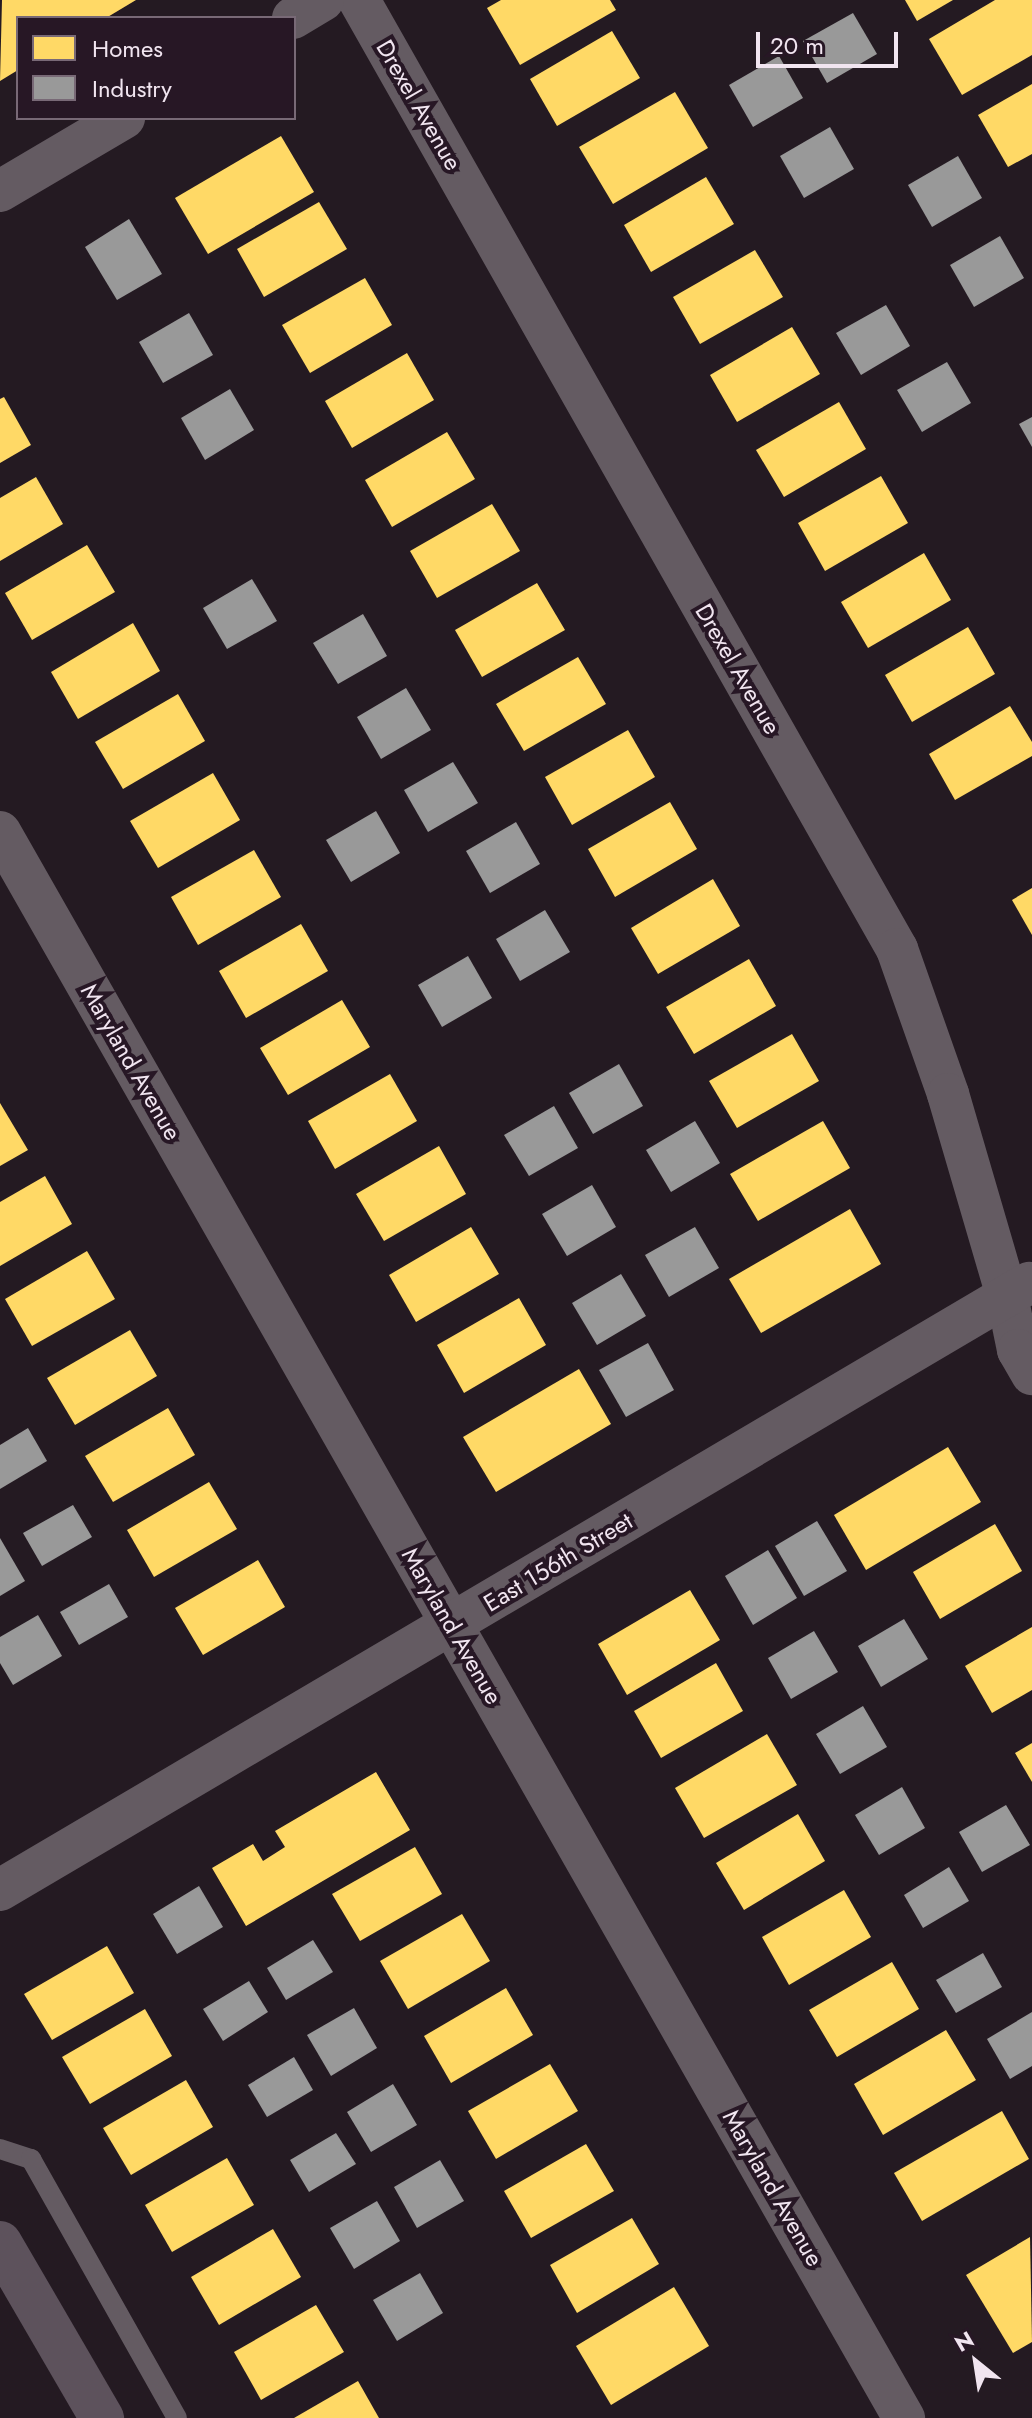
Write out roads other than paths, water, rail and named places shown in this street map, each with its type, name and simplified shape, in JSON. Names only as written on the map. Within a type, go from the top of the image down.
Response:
[{"type":"main road","points":[[0,2243],[102,2418]]},
{"type":"street","points":[[296,16],[323,0]]},
{"type":"street","name":"Drexel Avenue","points":[[359,0],[897,949],[1020,1288],[1018,1350],[1032,1374]]},
{"type":"street","points":[[7,182],[120,120]]},
{"type":"street","name":"Maryland Avenue","points":[[0,832],[904,2418]]},
{"type":"street","name":"East 156th Street","points":[[0,1890],[1020,1288]]},
{"type":"lane","points":[[0,2149],[31,2159],[177,2418]]}]
